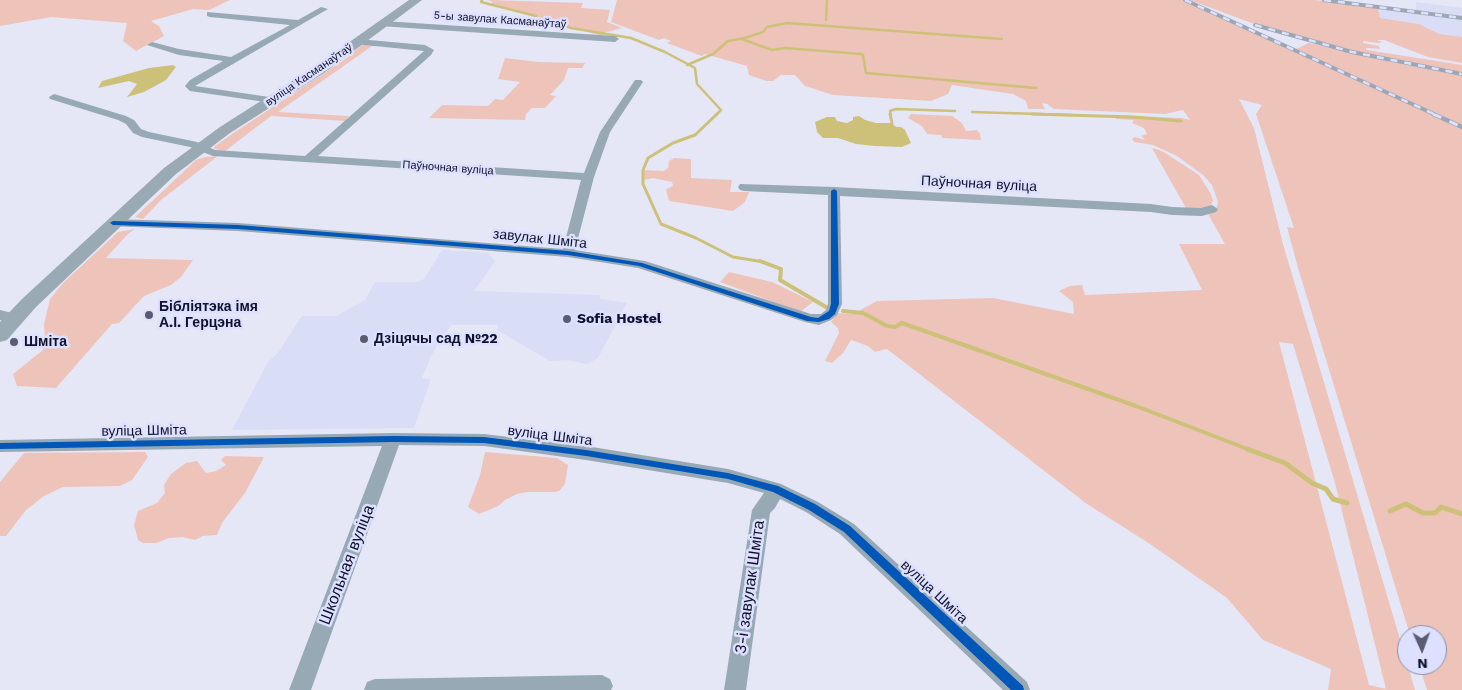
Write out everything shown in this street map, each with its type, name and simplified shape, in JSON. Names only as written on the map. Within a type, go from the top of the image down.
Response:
[{"type":"main road","name":"вуліца Касманаўтаў","points":[[0,335],[8,317],[170,171],[201,147],[319,70],[416,0]]},
{"type":"street","points":[[272,100],[193,89],[190,86],[193,82],[324,9]]},
{"type":"street","points":[[210,14],[300,23]]},
{"type":"street","name":"5-ы завулак Касманаўтаў","points":[[384,24],[615,39]]},
{"type":"street","points":[[308,159],[363,112],[428,53],[429,50],[425,48],[358,42]]},
{"type":"street","points":[[152,45],[179,52],[232,60]]},
{"type":"street","name":"завулак Шміта","points":[[568,253],[588,177],[605,132],[638,82]]},
{"type":"street","points":[[54,97],[122,118],[146,135],[201,147]]},
{"type":"street","name":"Паўночная вуліца","points":[[201,147],[219,154],[588,177]]},
{"type":"street","name":"Паўночная вуліца","points":[[744,187],[1151,208],[1172,211],[1202,212],[1212,210]]},
{"type":"street","name":"завулак Шміта","points":[[113,223],[238,227],[568,253],[640,264],[810,319],[819,320],[832,312],[835,304],[834,191]]},
{"type":"street","name":"вуліца Шміта","points":[[0,446],[393,439],[484,440],[586,453],[728,476],[775,488],[812,507],[847,529],[1019,690]]},
{"type":"street","name":"Школьная вуліца","points":[[300,690],[393,439]]},
{"type":"street","name":"3-і завулак Шміта","points":[[735,690],[761,510],[769,503],[775,488]]},
{"type":"street","points":[[375,690],[602,686]]},
{"type":"shaded area","points":[[0,0],[230,0],[209,10],[193,9],[151,21],[159,26],[164,36],[136,51],[123,41],[127,23],[51,17],[0,26]]},
{"type":"shaded area","points":[[488,0],[583,3],[581,8],[610,10],[607,22],[622,28],[603,33],[602,36],[517,11],[488,5],[493,2]]},
{"type":"shaded area","points":[[617,0],[1183,0],[1462,128],[1462,690],[1427,690],[1422,675],[1447,675],[1447,625],[1407,625],[1298,268],[1287,227],[1294,228],[1256,114],[1262,105],[1239,99],[1254,128],[1283,244],[1397,629],[1397,675],[1411,675],[1415,690],[1328,690],[1331,669],[1263,640],[1227,598],[1150,544],[1087,504],[887,349],[875,352],[868,346],[851,340],[843,353],[832,363],[825,361],[839,333],[838,328],[831,322],[837,313],[853,314],[877,301],[993,298],[1074,314],[1073,302],[1059,291],[1070,286],[1082,285],[1085,295],[1202,290],[1179,244],[1225,244],[1208,214],[1216,211],[1218,202],[1212,185],[1203,175],[1177,156],[1153,145],[1134,142],[1132,139],[1135,137],[1145,140],[1141,136],[1147,134],[1144,128],[1132,123],[1134,120],[1116,119],[1114,115],[1190,120],[1183,110],[1165,114],[1054,109],[1042,103],[1045,109],[1028,109],[1026,101],[1013,94],[952,85],[948,94],[931,101],[833,95],[805,86],[795,75],[781,75],[773,81],[766,81],[749,75],[747,66],[705,54],[702,56],[667,43],[671,41],[664,38],[659,40],[611,22]],"holes":[[[1279,342],[1293,344],[1335,483],[1386,689],[1369,685]]]},
{"type":"shaded area","points":[[1190,0],[1315,0],[1378,8],[1380,18],[1419,24],[1439,34],[1462,37],[1462,63],[1428,57],[1384,40],[1377,40],[1382,42],[1378,43],[1363,41],[1363,43],[1379,46],[1380,49],[1366,48],[1367,50],[1462,65],[1462,72],[1397,61],[1311,41],[1246,21]]},
{"type":"shaded area","points":[[1416,2],[1462,8],[1462,37],[1439,34],[1419,24],[1380,18],[1377,5],[1416,10]]},
{"type":"shaded area","points":[[1309,43],[1396,63],[1462,75],[1462,125],[1296,49]]},
{"type":"shaded area","points":[[363,44],[375,44],[278,112],[349,116],[345,121],[271,116],[225,151],[214,149],[215,146],[235,132],[347,58]]},
{"type":"shaded area","points":[[505,58],[538,62],[585,63],[582,68],[568,68],[564,80],[550,95],[556,96],[545,108],[532,108],[526,114],[525,120],[429,118],[442,105],[488,106],[495,99],[503,100],[520,82],[498,79]]},
{"type":"shaded area","points":[[173,65],[176,67],[166,80],[144,92],[127,97],[137,84],[129,81],[98,88],[102,81],[149,68]]},
{"type":"shaded area","points":[[911,114],[952,116],[962,123],[966,131],[977,130],[981,140],[942,138],[941,135],[927,134],[922,126],[908,118]]},
{"type":"shaded area","points":[[859,116],[876,123],[892,123],[896,127],[901,127],[905,130],[911,143],[902,147],[856,144],[838,138],[823,138],[817,132],[815,122],[827,117],[835,117],[837,121],[847,123],[853,120],[853,117]]},
{"type":"shaded area","points":[[1152,148],[1162,151],[1199,175],[1211,194],[1213,201],[1209,208],[1187,210]]},
{"type":"shaded area","points":[[218,156],[161,200],[143,219],[135,217],[196,160]]},
{"type":"shaded area","points":[[674,158],[691,159],[691,178],[732,180],[730,192],[749,192],[745,202],[733,211],[669,201],[666,189],[673,186],[672,182],[653,178],[643,180],[643,170],[664,171],[668,168],[669,161]]},
{"type":"shaded area","points":[[135,229],[106,258],[193,260],[181,277],[171,285],[144,296],[119,323],[112,324],[56,388],[17,386],[13,374],[43,350],[45,339],[44,324],[50,299],[63,283],[118,232]]},
{"type":"shaded area","name":"Дзіцячы сад №22","points":[[442,250],[488,253],[495,261],[474,291],[600,295],[600,299],[627,303],[598,358],[587,364],[568,360],[550,361],[497,330],[498,325],[451,325],[432,354],[422,378],[431,379],[414,428],[232,430],[268,362],[278,353],[302,316],[337,316],[365,300],[375,282],[418,282],[424,279]]},
{"type":"shaded area","points":[[729,272],[772,282],[813,302],[800,312],[720,282]]},
{"type":"shaded area","points":[[145,452],[148,457],[132,480],[120,486],[63,487],[44,496],[26,510],[6,536],[0,536],[0,482],[24,453]]},
{"type":"shaded area","points":[[485,452],[557,458],[568,465],[565,484],[559,491],[517,494],[498,506],[479,514],[468,507],[480,475]]},
{"type":"shaded area","points":[[225,456],[264,457],[245,493],[222,523],[217,535],[203,536],[195,540],[183,537],[169,538],[156,543],[143,543],[138,540],[134,525],[138,511],[157,503],[165,493],[164,485],[171,474],[186,463],[197,461],[206,473],[216,471],[226,465],[221,460]]},
{"type":"waterway","points":[[482,0],[481,2],[536,16]]},
{"type":"waterway","points":[[826,20],[827,0]]},
{"type":"waterway","points":[[555,22],[571,28],[631,38],[665,52],[688,64]]},
{"type":"waterway","points":[[688,64],[713,54],[728,41],[745,38],[763,32],[767,27],[787,23],[1002,39]]},
{"type":"waterway","points":[[742,39],[772,50],[785,48],[861,54],[863,55],[866,73],[1036,88]]},
{"type":"waterway","points":[[688,64],[695,68],[697,84],[721,110],[717,114]]},
{"type":"waterway","points":[[891,115],[890,111],[896,109],[955,111]]},
{"type":"waterway","points":[[972,112],[1072,115]]},
{"type":"waterway","points":[[717,114],[695,135],[673,143],[648,158],[643,170],[643,184],[661,224],[696,238],[733,257],[762,262]]},
{"type":"waterway","points":[[890,114],[892,123]]},
{"type":"waterway","points":[[1032,114],[1132,117],[1181,121]]},
{"type":"waterway","points":[[762,262],[781,269],[780,280],[826,307]]},
{"type":"waterway","points":[[843,311],[863,313],[887,326],[895,327],[902,323],[1136,406],[1250,450]]},
{"type":"waterway","points":[[1247,449],[1285,463],[1312,483],[1326,489],[1333,499],[1347,503]]},
{"type":"waterway","points":[[1390,511],[1406,504],[1423,513],[1435,513],[1441,507],[1462,514]]},
{"type":"railway","points":[[1185,0],[1436,115]]},
{"type":"railway","points":[[1324,0],[1462,18]]},
{"type":"railway","points":[[1255,25],[1352,52],[1462,74]]},
{"type":"railway","points":[[1433,114],[1462,127]]},
{"type":"cycle path","points":[[113,223],[238,227],[568,253],[640,264],[810,319],[819,320],[832,312],[835,304],[834,191]]},
{"type":"cycle path","points":[[0,446],[393,439],[484,440],[586,453],[728,476],[775,489],[812,507],[847,529],[1019,690]]},
{"type":"place","name":"Бібліятэка імя А.І. Герцэна","points":[[149,315]]},
{"type":"place","name":"Sofia Hostel","points":[[567,319]]},
{"type":"place","name":"Дзіцячы сад №22","points":[[364,339]]},
{"type":"place","name":"Шміта","points":[[14,342]]}]
